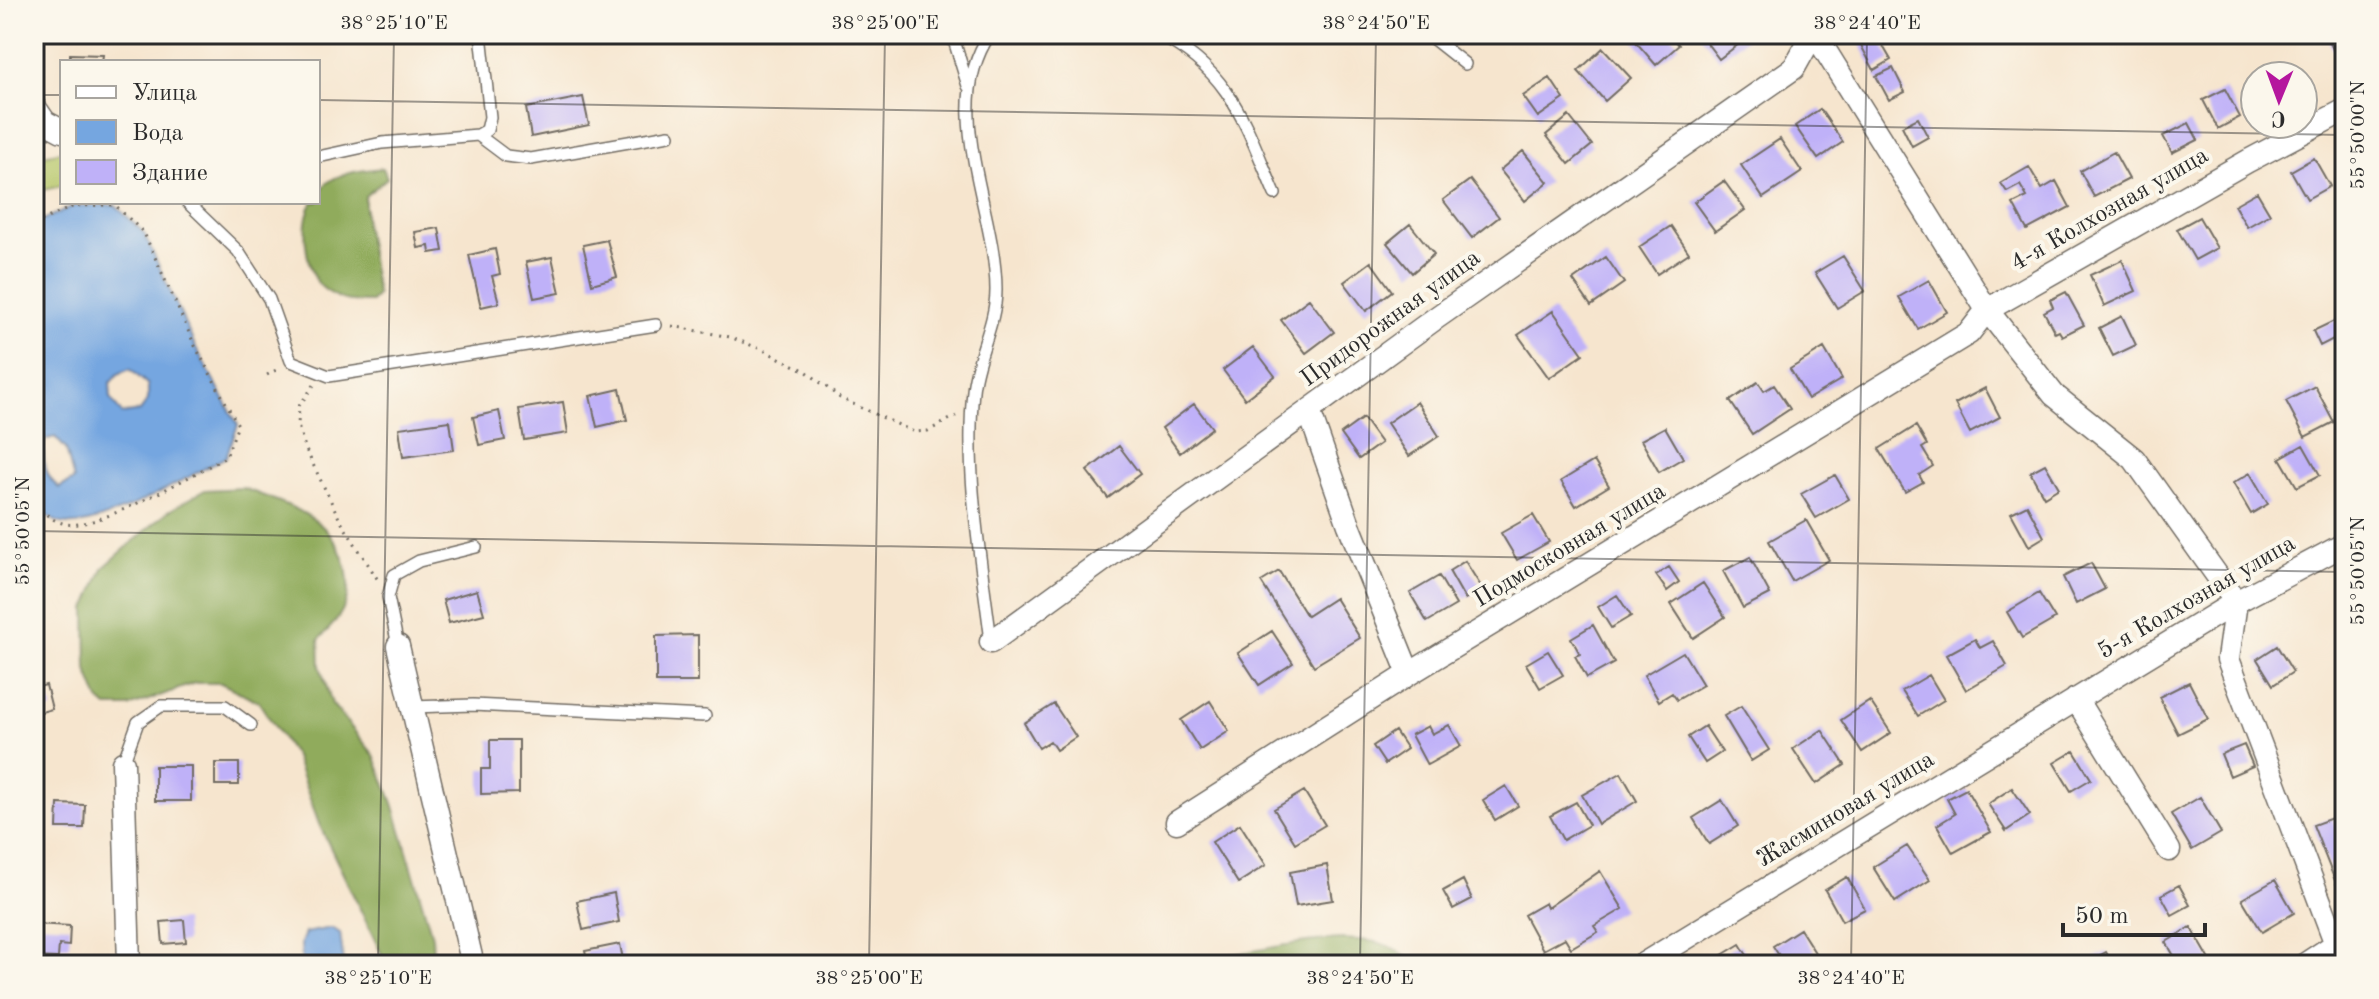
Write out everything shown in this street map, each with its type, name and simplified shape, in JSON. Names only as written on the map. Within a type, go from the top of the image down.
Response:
[{"type":"street","points":[[1814,34],[1987,310],[2054,395],[2134,459],[2236,602],[2228,659],[2340,941],[2304,965]]},
{"type":"street","name":"Придорожная улица","points":[[991,642],[1637,174],[1794,68],[1814,34]]},
{"type":"street","points":[[34,106],[45,122],[60,130]]},
{"type":"street","name":"4-я Колхозная улица","points":[[1987,310],[2248,161],[2345,110]]},
{"type":"street","name":"Подмосковная улица","points":[[1177,822],[1409,674],[1969,333],[1987,310]]},
{"type":"street","points":[[1309,411],[1349,525],[1409,674]]},
{"type":"street","name":"5-я Колхозная улица","points":[[2076,699],[2236,602],[2345,544]]},
{"type":"street","points":[[398,646],[473,965]]},
{"type":"street","points":[[2076,699],[2169,850]]},
{"type":"street","name":"Жасминовая улица","points":[[1642,965],[2076,699]]},
{"type":"street","points":[[123,763],[129,965]]},
{"type":"lane","points":[[320,157],[382,143],[478,135],[487,130],[490,117],[481,34]]},
{"type":"lane","points":[[952,34],[969,91],[972,144],[996,292],[973,400],[972,446],[991,642]]},
{"type":"lane","points":[[969,91],[976,58],[990,34]]},
{"type":"lane","points":[[1157,34],[1214,73],[1240,112],[1275,194]]},
{"type":"lane","points":[[1427,34],[1465,64]]},
{"type":"lane","points":[[478,135],[506,156],[531,159],[669,135]]},
{"type":"lane","points":[[189,204],[238,251],[269,299],[291,361],[329,376],[656,325]]},
{"type":"lane","points":[[398,646],[388,597],[394,575],[419,561],[476,547]]},
{"type":"lane","points":[[412,707],[473,705],[705,716]]},
{"type":"lane","points":[[123,763],[138,722],[161,706],[225,706],[251,725]]},
{"type":"path","points":[[34,224],[74,206],[115,205],[144,233],[195,346],[238,425],[226,457],[161,492],[102,517],[69,525],[45,516],[34,498]]},
{"type":"path","points":[[656,325],[730,337],[763,350],[806,371],[840,398],[914,432],[928,431],[953,418],[973,400]]},
{"type":"path","points":[[329,376],[310,388],[304,397],[299,406],[298,426],[306,450],[340,520],[388,597]]},
{"type":"green space","points":[[60,151],[60,186],[34,192],[34,157]]},
{"type":"green space","points":[[383,168],[387,178],[365,196],[365,223],[377,295],[371,302],[343,300],[322,287],[310,265],[306,242],[306,220],[312,204],[320,204],[320,192],[333,179],[353,172]]},
{"type":"green space","points":[[243,488],[309,516],[326,530],[344,560],[347,595],[337,619],[319,640],[320,666],[332,704],[374,755],[393,803],[432,936],[433,956],[420,965],[387,965],[319,824],[295,757],[258,701],[221,683],[195,683],[129,707],[107,707],[99,700],[87,670],[86,609],[103,568],[167,512],[205,490]]},
{"type":"green space","points":[[1340,939],[1390,946],[1414,965],[1153,965],[1293,944]]},
{"type":"water","points":[[115,205],[144,233],[195,346],[238,425],[226,457],[125,509],[103,518],[68,524],[57,522],[44,513],[33,492],[34,401],[42,391],[34,359],[34,224],[74,206]],"holes":[[[130,369],[148,385],[148,400],[140,411],[122,414],[111,399],[110,383],[118,374]],[[55,437],[66,449],[74,480],[59,488],[47,472],[43,453],[44,440]]]},
{"type":"water","points":[[331,928],[340,933],[344,965],[302,965],[301,943],[305,933]]},
{"type":"building","points":[[1629,34],[1670,34],[1679,45],[1656,65]]},
{"type":"building","points":[[1700,34],[1746,34],[1748,37],[1719,59]]},
{"type":"building","points":[[1855,34],[1876,34],[1891,60],[1874,70]]},
{"type":"building","points":[[2325,34],[2345,34],[2345,62],[2341,64]]},
{"type":"building","points":[[1603,48],[1631,78],[1605,101],[1578,71]]},
{"type":"building","points":[[70,54],[103,55],[102,60],[70,60]]},
{"type":"building","points":[[1893,68],[1905,92],[1889,100],[1876,76]]},
{"type":"building","points":[[1550,78],[1564,99],[1538,117],[1523,96]]},
{"type":"building","points":[[2225,89],[2239,118],[2218,129],[2203,100]]},
{"type":"building","points":[[583,97],[589,125],[531,137],[526,108]]},
{"type":"building","points":[[1820,109],[1843,142],[1818,159],[1795,126]]},
{"type":"building","points":[[1569,116],[1592,145],[1569,164],[1546,135]]},
{"type":"building","points":[[1918,118],[1928,137],[1912,146],[1902,126]]},
{"type":"building","points":[[2189,123],[2198,140],[2172,153],[2163,136]]},
{"type":"building","points":[[1780,139],[1802,172],[1763,198],[1741,165]]},
{"type":"building","points":[[1523,151],[1548,182],[1525,201],[1500,170]]},
{"type":"building","points":[[2114,152],[2129,179],[2094,197],[2080,171]]},
{"type":"building","points":[[2314,158],[2330,186],[2307,199],[2291,171]]},
{"type":"building","points":[[2029,167],[2042,189],[2056,181],[2070,207],[2027,230],[2013,204],[2027,197],[2020,185],[2007,192],[2001,183]]},
{"type":"building","points":[[1470,180],[1499,217],[1472,238],[1443,200]]},
{"type":"building","points":[[1724,181],[1745,210],[1715,231],[1694,202]]},
{"type":"building","points":[[2257,192],[2270,214],[2247,227],[2234,205]]},
{"type":"building","points":[[2199,217],[2217,248],[2195,260],[2177,229]]},
{"type":"building","points":[[1410,224],[1434,254],[1412,273],[1387,243]]},
{"type":"building","points":[[1671,226],[1689,253],[1657,274],[1639,247]]},
{"type":"building","points":[[439,228],[443,251],[430,253],[429,246],[418,248],[415,232]]},
{"type":"building","points":[[607,240],[617,277],[592,284],[583,245]]},
{"type":"building","points":[[495,249],[500,274],[492,276],[499,303],[481,307],[469,255]]},
{"type":"building","points":[[1843,256],[1865,291],[1837,308],[1815,273]]},
{"type":"building","points":[[552,257],[560,293],[534,298],[526,262]]},
{"type":"building","points":[[1606,257],[1624,283],[1591,306],[1573,280]]},
{"type":"building","points":[[2122,260],[2136,291],[2104,306],[2090,275]]},
{"type":"building","points":[[1371,262],[1392,291],[1366,311],[1344,282]]},
{"type":"building","points":[[1929,280],[1947,312],[1918,329],[1899,297]]},
{"type":"building","points":[[2066,292],[2084,325],[2062,336],[2059,331],[2055,333],[2044,312],[2053,307],[2050,300]]},
{"type":"building","points":[[1309,299],[1334,332],[1306,353],[1281,320]]},
{"type":"building","points":[[1553,311],[1583,354],[1549,378],[1518,335]]},
{"type":"building","points":[[2122,316],[2136,345],[2113,356],[2099,328]]},
{"type":"building","points":[[2336,320],[2343,334],[2320,346],[2313,331]]},
{"type":"building","points":[[1253,347],[1275,376],[1245,399],[1223,370]]},
{"type":"building","points":[[1824,348],[1842,379],[1808,399],[1790,369]]},
{"type":"building","points":[[1758,382],[1764,391],[1774,385],[1790,409],[1752,434],[1730,401]]},
{"type":"building","points":[[2315,386],[2334,422],[2305,437],[2286,401]]},
{"type":"building","points":[[1985,388],[2000,417],[1970,433],[1955,404]]},
{"type":"building","points":[[620,389],[627,420],[597,427],[590,396]]},
{"type":"building","points":[[563,402],[568,433],[524,440],[519,409]]},
{"type":"building","points":[[1417,402],[1439,436],[1409,456],[1387,423]]},
{"type":"building","points":[[1194,404],[1212,428],[1180,453],[1162,428]]},
{"type":"building","points":[[499,411],[505,440],[479,445],[473,417]]},
{"type":"building","points":[[1363,418],[1381,443],[1359,459],[1341,434]]},
{"type":"building","points":[[450,421],[454,450],[403,457],[399,428]]},
{"type":"building","points":[[1916,426],[1927,445],[1922,448],[1933,466],[1919,475],[1923,482],[1905,492],[1879,449]]},
{"type":"building","points":[[1665,427],[1683,458],[1659,472],[1641,440]]},
{"type":"building","points":[[2303,445],[2320,475],[2297,487],[2280,458]]},
{"type":"building","points":[[1119,446],[1140,474],[1108,498],[1087,471]]},
{"type":"building","points":[[1594,461],[1609,486],[1576,506],[1561,481]]},
{"type":"building","points":[[2045,464],[2059,488],[2044,497],[2030,472]]},
{"type":"building","points":[[2250,473],[2268,504],[2251,514],[2233,483]]},
{"type":"building","points":[[1835,475],[1849,499],[1816,518],[1801,494]]},
{"type":"building","points":[[2027,505],[2044,537],[2029,546],[2011,513]]},
{"type":"building","points":[[1533,515],[1549,542],[1517,560],[1501,533]]},
{"type":"building","points":[[1806,520],[1829,560],[1792,581],[1769,541]]},
{"type":"building","points":[[1750,557],[1770,594],[1743,608],[1723,571]]},
{"type":"building","points":[[1465,561],[1482,588],[1465,599],[1449,571]]},
{"type":"building","points":[[2091,563],[2105,589],[2076,604],[2063,577]]},
{"type":"building","points":[[1669,567],[1679,582],[1667,591],[1656,575]]},
{"type":"building","points":[[1279,571],[1307,616],[1335,598],[1360,638],[1314,666],[1261,582]]},
{"type":"building","points":[[1439,576],[1456,605],[1427,622],[1410,593]]},
{"type":"building","points":[[1703,583],[1725,617],[1693,638],[1671,604]]},
{"type":"building","points":[[477,590],[484,614],[449,623],[443,600]]},
{"type":"building","points":[[2039,593],[2055,619],[2022,638],[2007,612]]},
{"type":"building","points":[[1617,595],[1631,616],[1611,628],[1598,607]]},
{"type":"building","points":[[1593,625],[1614,663],[1587,678],[1575,656],[1580,654],[1571,638]]},
{"type":"building","points":[[1272,631],[1293,663],[1259,685],[1238,653]]},
{"type":"building","points":[[698,635],[698,682],[656,682],[656,636]]},
{"type":"building","points":[[1975,639],[1980,648],[1993,641],[2007,666],[1966,690],[1946,655]]},
{"type":"building","points":[[2277,646],[2293,672],[2273,685],[2257,659]]},
{"type":"building","points":[[1548,651],[1563,675],[1540,688],[1526,664]]},
{"type":"building","points":[[1683,652],[1703,685],[1677,700],[1672,693],[1659,701],[1644,675]]},
{"type":"building","points":[[1929,675],[1944,700],[1918,716],[1902,691]]},
{"type":"building","points":[[2189,682],[2208,719],[2178,734],[2159,697]]},
{"type":"building","points":[[46,685],[52,709],[34,714],[34,688]]},
{"type":"building","points":[[1210,701],[1229,731],[1200,750],[1181,720]]},
{"type":"building","points":[[1870,701],[1891,733],[1862,752],[1841,720]]},
{"type":"building","points":[[1054,704],[1076,737],[1056,750],[1050,741],[1039,748],[1024,723]]},
{"type":"building","points":[[1741,706],[1769,750],[1751,761],[1724,716]]},
{"type":"building","points":[[1449,725],[1461,746],[1427,765],[1411,735],[1428,726],[1432,734]]},
{"type":"building","points":[[1705,726],[1722,752],[1705,763],[1688,737]]},
{"type":"building","points":[[1822,730],[1845,765],[1816,784],[1793,749]]},
{"type":"building","points":[[1395,731],[1407,749],[1385,764],[1373,746]]},
{"type":"building","points":[[490,740],[519,740],[519,793],[481,794],[481,769],[490,769]]},
{"type":"building","points":[[2244,745],[2253,766],[2230,776],[2221,754]]},
{"type":"building","points":[[2074,751],[2091,779],[2071,791],[2054,763]]},
{"type":"building","points":[[215,763],[239,763],[239,785],[215,785]]},
{"type":"building","points":[[155,766],[191,766],[191,801],[155,801]]},
{"type":"building","points":[[1621,773],[1637,801],[1598,824],[1582,795]]},
{"type":"building","points":[[1506,786],[1518,806],[1495,820],[1483,800]]},
{"type":"building","points":[[2012,788],[2030,815],[2006,831],[1988,804]]},
{"type":"building","points":[[1966,789],[1991,832],[1953,853],[1937,825],[1955,814],[1947,799]]},
{"type":"building","points":[[1304,791],[1325,825],[1295,843],[1274,809]]},
{"type":"building","points":[[2200,797],[2221,833],[2192,850],[2171,814]]},
{"type":"building","points":[[1722,800],[1738,826],[1709,844],[1693,818]]},
{"type":"building","points":[[1576,802],[1589,825],[1563,840],[1550,816]]},
{"type":"building","points":[[58,804],[85,805],[84,828],[57,828]]},
{"type":"building","points":[[2332,818],[2345,852],[2345,906],[2313,825]]},
{"type":"building","points":[[1240,824],[1266,865],[1238,883],[1212,842]]},
{"type":"building","points":[[1907,846],[1930,880],[1895,902],[1873,867]]},
{"type":"building","points":[[1327,865],[1333,900],[1296,906],[1290,872]]},
{"type":"building","points":[[1600,871],[1623,909],[1594,926],[1598,932],[1571,948],[1565,938],[1543,950],[1524,915],[1545,903],[1547,908]]},
{"type":"building","points":[[1847,877],[1865,909],[1842,921],[1825,890]]},
{"type":"building","points":[[1463,880],[1472,899],[1453,909],[1443,891]]},
{"type":"building","points":[[2275,880],[2294,913],[2262,932],[2242,899]]},
{"type":"building","points":[[2179,885],[2190,905],[2172,915],[2161,895]]},
{"type":"building","points":[[614,893],[619,922],[583,930],[577,901]]},
{"type":"building","points":[[184,920],[186,942],[163,944],[161,922]]},
{"type":"building","points":[[35,924],[70,926],[69,946],[59,945],[58,958],[34,957]]},
{"type":"building","points":[[2191,927],[2213,965],[2171,965],[2177,961],[2166,942]]},
{"type":"building","points":[[1800,929],[1819,959],[1809,965],[1785,965],[1773,946]]},
{"type":"building","points":[[620,944],[624,965],[588,965],[585,951]]},
{"type":"building","points":[[1740,944],[1753,965],[1717,965],[1714,960]]},
{"type":"building","points":[[2106,952],[2113,965],[2082,965]]}]
